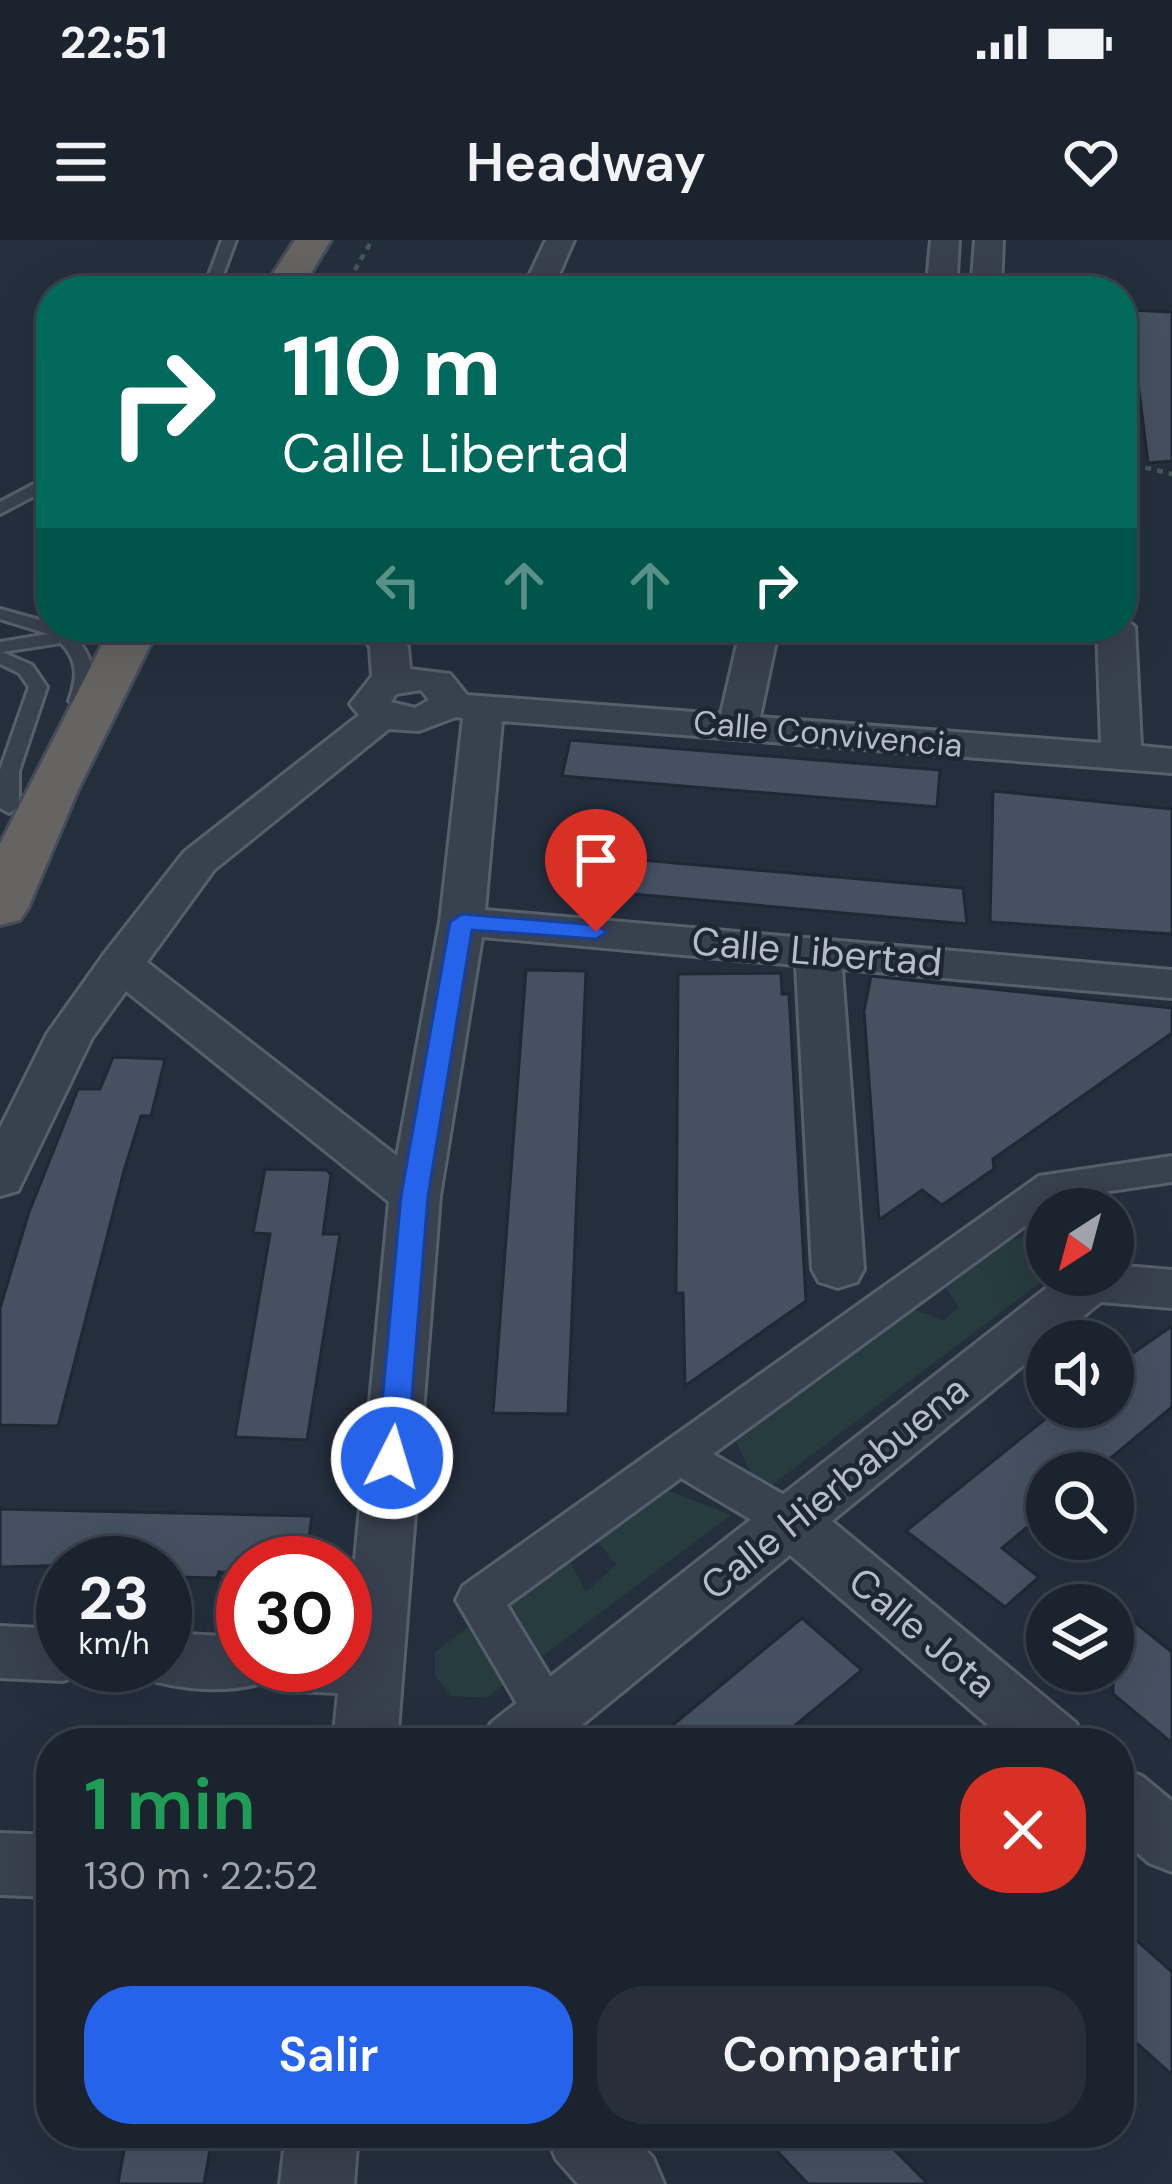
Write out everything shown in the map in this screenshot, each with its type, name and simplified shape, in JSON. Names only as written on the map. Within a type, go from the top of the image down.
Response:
[{"type":"highway","points":[[290,276],[313,240]]},
{"type":"highway","points":[[310,276],[329,240]]},
{"type":"highway","points":[[321,276],[329,240]]},
{"type":"highway","points":[[0,908],[20,808],[80,642]]},
{"type":"highway","points":[[20,808],[125,642]]},
{"type":"highway","points":[[20,808],[147,642]]},
{"type":"street","points":[[544,276],[560,240]]},
{"type":"street","points":[[941,276],[945,240]]},
{"type":"street","points":[[987,276],[989,240]]},
{"type":"street","points":[[0,1179],[70,1034],[199,861],[387,698],[386,642]]},
{"type":"street","points":[[738,726],[757,642]]},
{"type":"street","points":[[1117,642],[1121,757]]},
{"type":"street","name":"Calle Convivencia","points":[[387,698],[419,720],[466,706],[1172,760]]},
{"type":"street","points":[[367,1728],[415,1196],[462,922],[466,706]]},
{"type":"street","name":"Calle Libertad","points":[[462,922],[1172,984]]},
{"type":"street","points":[[818,950],[838,1269]]},
{"type":"street","points":[[120,964],[415,1196]]},
{"type":"street","points":[[531,1728],[478,1600],[1053,1186],[1172,1169]]},
{"type":"street","name":"Calle Hierbabuena","points":[[532,1728],[1090,1282],[1172,1289]]},
{"type":"street","points":[[679,1456],[791,1521]]},
{"type":"street","name":"Calle Jota","points":[[791,1521],[1036,1728]]},
{"type":"street","points":[[0,1652],[36,1654]]},
{"type":"street","points":[[1134,1810],[1172,1842]]},
{"type":"street","points":[[0,1864],[36,1865]]},
{"type":"street","points":[[317,2184],[321,2148]]},
{"type":"street","points":[[596,2148],[628,2184]]},
{"type":"lane","points":[[216,276],[230,240]]},
{"type":"lane","points":[[0,508],[36,488]]},
{"type":"lane","points":[[0,612],[36,607]]},
{"type":"lane","points":[[0,612],[36,620]]},
{"type":"lane","points":[[0,647],[41,642]]},
{"type":"lane","points":[[0,897],[28,800],[88,680],[83,642]]},
{"type":"lane","points":[[0,657],[26,669],[38,687],[35,710],[5,772],[20,808]]},
{"type":"path","points":[[352,276],[372,240]]},
{"type":"path","points":[[1137,466],[1172,474]]},
{"type":"green space","points":[[1026,1237],[1026,1293],[760,1494],[735,1439],[913,1309],[944,1321],[959,1307],[945,1287],[1004,1240]]},
{"type":"green space","points":[[664,1489],[731,1515],[486,1698],[452,1696],[435,1676],[435,1652],[477,1620],[496,1586],[568,1557],[586,1592],[616,1565],[595,1538]]},
{"type":"building","points":[[1137,310],[1172,312],[1172,461],[1148,463],[1137,374]]},
{"type":"building","points":[[570,740],[940,770],[937,807],[562,776]]},
{"type":"building","points":[[993,791],[1172,809],[1172,934],[990,922]]},
{"type":"building","points":[[572,854],[963,888],[967,924],[565,888]]},
{"type":"building","points":[[526,970],[586,971],[568,1414],[493,1413]]},
{"type":"building","points":[[781,973],[782,994],[789,994],[806,1301],[685,1386],[683,1293],[676,1293],[678,974]]},
{"type":"building","points":[[871,976],[1172,1008],[1172,1033],[993,1159],[994,1169],[942,1205],[922,1190],[879,1220],[864,1011]]},
{"type":"building","points":[[113,1057],[165,1059],[151,1116],[141,1116],[124,1171],[58,1426],[0,1425],[0,1308],[29,1212],[78,1089],[100,1089]]},
{"type":"building","points":[[265,1169],[327,1170],[331,1175],[323,1234],[340,1234],[307,1440],[235,1437],[270,1234],[253,1233]]},
{"type":"building","points":[[1172,1326],[1172,1407],[1118,1452],[1026,1452],[1026,1528],[1002,1548],[1039,1577],[1005,1607],[906,1531],[1034,1428],[1134,1428],[1134,1352]]},
{"type":"building","points":[[0,1509],[312,1516],[309,1536],[216,1536],[216,1578],[192,1577],[192,1536],[36,1536],[36,1566],[0,1567]]},
{"type":"building","points":[[802,1618],[862,1670],[792,1728],[669,1728]]},
{"type":"building","points":[[1134,1622],[1172,1652],[1172,1743],[1113,1694],[1134,1692]]},
{"type":"building","points":[[1134,1938],[1172,1972],[1172,2075],[1134,2041]]},
{"type":"building","points":[[124,2148],[210,2148],[204,2184],[118,2184]]},
{"type":"building","points":[[774,2148],[893,2148],[928,2184],[808,2184]]},
{"type":"route","points":[[392,1458],[415,1196],[462,922],[596,932]]}]
